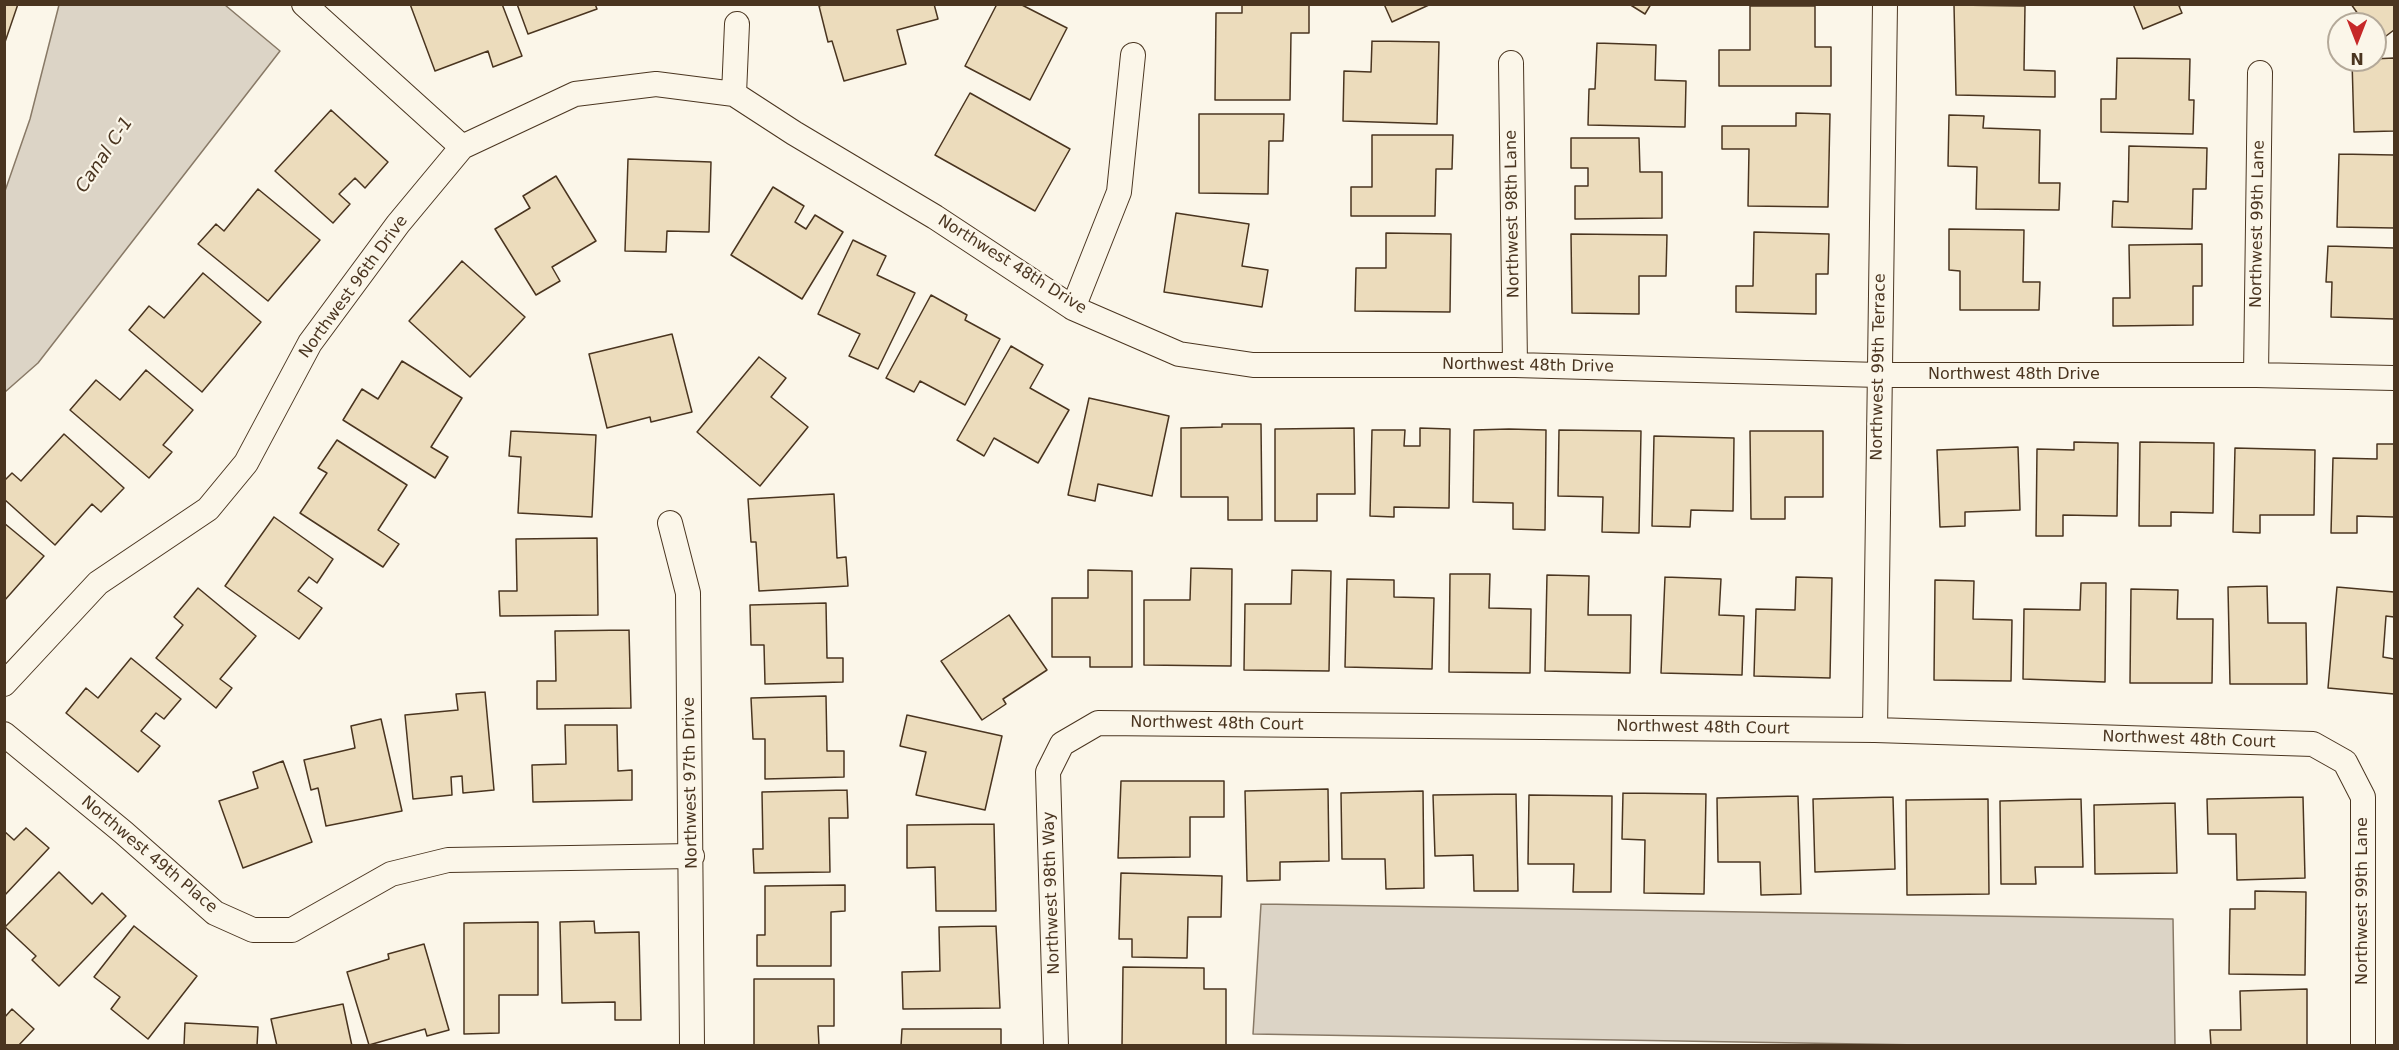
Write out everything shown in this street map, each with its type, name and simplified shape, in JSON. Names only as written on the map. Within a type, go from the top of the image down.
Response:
[{"type":"street","points":[[304,4],[462,147]]},
{"type":"street","name":"Northwest 99th Terrace","points":[[1875,730],[1886,4]]},
{"type":"street","points":[[734,94],[737,24]]},
{"type":"street","points":[[1073,308],[1119,192],[1133,55]]},
{"type":"street","name":"Northwest 98th Lane","points":[[1511,63],[1515,365]]},
{"type":"street","name":"Northwest 99th Lane","points":[[2256,375],[2260,73]]},
{"type":"street","name":"Northwest 48th Drive","points":[[462,147],[575,94],[656,84],[734,94],[794,133],[935,217],[1073,308],[1179,354],[1253,365],[1515,365],[1879,375],[2256,375],[2394,378]]},
{"type":"street","name":"Northwest 96th Drive","points":[[4,684],[98,583],[208,509],[246,463],[310,343],[398,224],[462,147]]},
{"type":"street","name":"Northwest 97th Drive","points":[[670,523],[688,593],[692,1046]]},
{"type":"street","name":"Northwest 48th Court","points":[[1062,744],[1098,723],[1875,730],[2313,744],[2345,762]]},
{"type":"street","name":"Northwest 49th Place","points":[[4,734],[123,832],[215,913],[253,930],[292,930],[391,874],[448,860],[692,856]]},
{"type":"street","name":"Northwest 98th Way","points":[[1056,1046],[1048,772],[1062,744]]},
{"type":"street","name":"Northwest 99th Lane","points":[[2345,762],[2362,797],[2362,1046]]},
{"type":"water","name":"Canal C-1","points":[[59,5],[225,5],[280,51],[38,363],[5,392],[5,191],[30,119]]},
{"type":"water","points":[[1261,904],[2173,919],[2175,1045],[1922,1045],[1253,1034]]},
{"type":"building","points":[[4,4],[18,4],[4,45]]},
{"type":"building","points":[[410,4],[502,4],[522,56],[493,67],[488,51],[435,71]]},
{"type":"building","points":[[517,4],[595,4],[597,9],[528,34]]},
{"type":"building","points":[[826,4],[934,4],[938,19],[897,30],[906,64],[844,81],[832,41],[828,42],[819,6]]},
{"type":"building","points":[[997,4],[1020,4],[1067,28],[1030,100],[965,66]]},
{"type":"building","points":[[1242,4],[1309,4],[1309,33],[1291,33],[1290,100],[1215,100],[1216,13],[1242,13]]},
{"type":"building","points":[[1384,4],[1431,4],[1392,22]]},
{"type":"building","points":[[1629,4],[1651,4],[1645,14]]},
{"type":"building","points":[[2133,4],[2184,4],[2179,6],[2182,13],[2143,29]]},
{"type":"building","points":[[2351,4],[2394,4],[2394,30],[2387,35],[2387,12],[2357,12]]},
{"type":"building","points":[[1954,5],[2025,6],[2024,70],[2055,71],[2055,97],[1956,95]]},
{"type":"building","points":[[1750,6],[1815,6],[1815,47],[1831,47],[1831,86],[1719,86],[1719,50],[1750,50]]},
{"type":"building","points":[[1372,41],[1439,42],[1437,124],[1343,121],[1344,71],[1371,72]]},
{"type":"building","points":[[1597,43],[1656,45],[1655,80],[1686,81],[1685,127],[1588,125],[1589,89],[1595,89]]},
{"type":"building","points":[[2117,58],[2190,59],[2189,100],[2194,100],[2193,134],[2101,132],[2101,99],[2116,99]]},
{"type":"building","points":[[2387,58],[2394,58],[2394,131],[2354,132],[2352,72],[2387,72]]},
{"type":"building","points":[[970,93],[1070,149],[1035,211],[935,155]]},
{"type":"building","points":[[331,110],[388,162],[365,188],[355,178],[339,194],[350,204],[333,223],[275,171]]},
{"type":"building","points":[[1796,113],[1830,114],[1828,207],[1748,206],[1749,149],[1722,149],[1722,126],[1796,126]]},
{"type":"building","points":[[1199,114],[1284,114],[1283,141],[1269,141],[1268,194],[1199,193]]},
{"type":"building","points":[[1949,115],[1984,116],[1983,128],[2040,130],[2039,183],[2060,183],[2059,210],[1976,209],[1977,167],[1948,166]]},
{"type":"building","points":[[1372,135],[1453,135],[1452,169],[1436,169],[1435,216],[1351,216],[1351,187],[1372,187]]},
{"type":"building","points":[[1571,138],[1639,138],[1640,172],[1662,172],[1662,218],[1575,219],[1575,186],[1588,186],[1588,168],[1571,168]]},
{"type":"building","points":[[2129,146],[2207,148],[2206,189],[2193,189],[2192,229],[2112,227],[2113,201],[2128,202]]},
{"type":"building","points":[[2339,154],[2394,155],[2394,228],[2337,227]]},
{"type":"building","points":[[628,159],[711,162],[709,232],[667,231],[666,252],[625,251]]},
{"type":"building","points":[[556,176],[596,241],[552,267],[560,281],[536,295],[495,229],[530,208],[523,196]]},
{"type":"building","points":[[773,187],[804,206],[795,222],[806,229],[815,215],[843,232],[802,299],[731,255]]},
{"type":"building","points":[[258,189],[320,240],[268,301],[198,244],[216,224],[224,231]]},
{"type":"building","points":[[1176,213],[1249,224],[1242,266],[1268,270],[1262,307],[1164,292]]},
{"type":"building","points":[[1949,229],[2024,230],[2023,282],[2040,282],[2039,310],[1960,310],[1960,271],[1949,270]]},
{"type":"building","points":[[1754,232],[1829,234],[1828,274],[1816,274],[1816,314],[1736,312],[1736,286],[1753,286]]},
{"type":"building","points":[[1386,233],[1451,234],[1450,312],[1355,311],[1356,268],[1386,268]]},
{"type":"building","points":[[1571,234],[1667,235],[1666,276],[1639,276],[1639,314],[1572,313]]},
{"type":"building","points":[[853,240],[886,256],[877,275],[915,293],[878,369],[849,356],[860,334],[818,314]]},
{"type":"building","points":[[2202,244],[2202,286],[2193,286],[2193,325],[2113,326],[2113,298],[2130,298],[2129,245]]},
{"type":"building","points":[[2328,246],[2394,248],[2394,319],[2331,317],[2332,282],[2326,282]]},
{"type":"building","points":[[462,261],[525,317],[470,377],[409,321]]},
{"type":"building","points":[[203,273],[261,322],[202,392],[129,330],[149,306],[164,318]]},
{"type":"building","points":[[931,295],[967,315],[965,320],[1000,339],[965,405],[920,381],[914,392],[886,378]]},
{"type":"building","points":[[672,334],[692,412],[651,422],[650,417],[607,428],[589,354]]},
{"type":"building","points":[[1011,346],[1043,365],[1030,388],[1069,410],[1038,463],[994,438],[984,456],[957,440]]},
{"type":"building","points":[[759,357],[786,378],[771,397],[808,427],[760,486],[697,432]]},
{"type":"building","points":[[402,361],[462,398],[431,447],[448,457],[435,478],[343,420],[362,389],[378,399]]},
{"type":"building","points":[[146,370],[193,410],[163,445],[172,452],[149,478],[70,410],[96,380],[120,400]]},
{"type":"building","points":[[1089,398],[1169,416],[1152,496],[1098,484],[1095,501],[1068,495]]},
{"type":"building","points":[[1222,424],[1261,424],[1262,520],[1228,520],[1228,497],[1181,497],[1181,428],[1222,427]]},
{"type":"building","points":[[1354,428],[1355,494],[1317,494],[1317,521],[1275,521],[1275,429]]},
{"type":"building","points":[[1420,428],[1450,429],[1449,508],[1394,507],[1394,517],[1370,516],[1372,430],[1405,430],[1404,446],[1420,446]]},
{"type":"building","points":[[1474,430],[1546,430],[1545,530],[1513,529],[1513,503],[1473,502]]},
{"type":"building","points":[[1559,430],[1641,431],[1639,533],[1602,532],[1603,497],[1558,496]]},
{"type":"building","points":[[511,431],[596,435],[592,517],[518,513],[521,457],[509,456]]},
{"type":"building","points":[[1750,431],[1823,431],[1823,497],[1785,497],[1785,519],[1751,519]]},
{"type":"building","points":[[64,434],[124,488],[101,512],[92,504],[55,545],[4,499],[4,481],[12,473],[21,481]]},
{"type":"building","points":[[1654,436],[1734,438],[1733,511],[1691,510],[1690,527],[1652,526]]},
{"type":"building","points":[[337,440],[407,485],[378,530],[399,544],[383,567],[300,513],[327,473],[318,468]]},
{"type":"building","points":[[2074,442],[2118,443],[2117,516],[2063,515],[2063,536],[2036,536],[2037,449],[2074,450]]},
{"type":"building","points":[[2140,442],[2214,443],[2213,513],[2171,512],[2171,526],[2139,526]]},
{"type":"building","points":[[2377,444],[2394,444],[2394,517],[2357,516],[2357,533],[2331,533],[2333,458],[2377,459]]},
{"type":"building","points":[[2018,447],[2020,510],[1965,512],[1965,526],[1940,527],[1937,450]]},
{"type":"building","points":[[2235,448],[2315,450],[2314,515],[2260,515],[2260,533],[2233,532]]},
{"type":"building","points":[[834,494],[837,558],[846,557],[848,586],[759,591],[756,542],[751,542],[748,499]]},
{"type":"building","points":[[274,517],[333,559],[317,583],[309,577],[298,591],[322,608],[299,639],[225,586]]},
{"type":"building","points":[[4,523],[44,556],[4,601]]},
{"type":"building","points":[[597,538],[598,615],[500,616],[499,591],[517,591],[516,539]]},
{"type":"building","points":[[1191,568],[1232,569],[1231,666],[1144,665],[1144,600],[1190,600]]},
{"type":"building","points":[[1088,570],[1132,571],[1132,667],[1090,667],[1090,657],[1052,657],[1052,598],[1088,598]]},
{"type":"building","points":[[1292,570],[1331,571],[1329,671],[1244,670],[1245,604],[1291,604]]},
{"type":"building","points":[[1450,574],[1490,574],[1489,608],[1531,609],[1530,673],[1449,672]]},
{"type":"building","points":[[1547,575],[1589,576],[1588,615],[1631,615],[1630,673],[1545,671]]},
{"type":"building","points":[[1665,577],[1721,579],[1719,615],[1744,616],[1742,675],[1661,673]]},
{"type":"building","points":[[1796,577],[1832,578],[1830,678],[1754,676],[1756,609],[1795,610]]},
{"type":"building","points":[[1347,579],[1394,580],[1394,597],[1434,598],[1432,669],[1345,667]]},
{"type":"building","points":[[1935,580],[1974,581],[1973,619],[2012,620],[2011,681],[1934,680]]},
{"type":"building","points":[[2081,583],[2106,583],[2105,682],[2023,679],[2024,609],[2080,610]]},
{"type":"building","points":[[2267,586],[2268,623],[2306,623],[2307,684],[2230,684],[2228,587]]},
{"type":"building","points":[[2337,587],[2394,592],[2394,617],[2386,616],[2383,657],[2394,659],[2394,694],[2328,688]]},
{"type":"building","points":[[198,588],[256,636],[220,679],[232,688],[216,708],[156,658],[183,625],[174,617]]},
{"type":"building","points":[[2131,589],[2178,590],[2177,619],[2213,619],[2212,683],[2130,683]]},
{"type":"building","points":[[826,603],[827,658],[843,658],[843,682],[765,684],[764,645],[751,645],[750,605]]},
{"type":"building","points":[[1009,615],[1047,670],[1003,699],[1006,704],[982,720],[941,661]]},
{"type":"building","points":[[629,630],[631,708],[537,709],[537,681],[556,681],[555,631]]},
{"type":"building","points":[[131,658],[181,699],[164,719],[156,713],[141,731],[160,746],[138,772],[66,713],[86,688],[98,698]]},
{"type":"building","points":[[485,692],[494,790],[463,793],[462,776],[451,777],[452,795],[413,799],[405,715],[458,710],[456,694]]},
{"type":"building","points":[[826,696],[827,751],[844,751],[844,777],[765,779],[765,739],[753,739],[751,698]]},
{"type":"building","points":[[907,715],[1002,736],[985,810],[916,795],[926,752],[900,746]]},
{"type":"building","points":[[381,719],[402,811],[326,826],[318,788],[311,790],[304,760],[355,748],[351,726]]},
{"type":"building","points":[[565,725],[617,725],[618,771],[632,770],[632,800],[533,802],[532,765],[566,764]]},
{"type":"building","points":[[283,761],[312,842],[243,868],[219,801],[258,788],[253,772]]},
{"type":"building","points":[[1121,781],[1224,781],[1224,817],[1190,817],[1190,857],[1118,858]]},
{"type":"building","points":[[1328,789],[1329,861],[1280,862],[1280,880],[1247,881],[1245,791]]},
{"type":"building","points":[[847,790],[848,818],[829,818],[830,872],[754,873],[753,849],[763,849],[762,792]]},
{"type":"building","points":[[1423,791],[1424,888],[1386,889],[1385,859],[1342,859],[1341,793]]},
{"type":"building","points":[[1623,793],[1706,794],[1704,894],[1644,893],[1645,840],[1622,839]]},
{"type":"building","points":[[1516,794],[1518,891],[1474,891],[1473,855],[1435,856],[1433,795]]},
{"type":"building","points":[[1529,795],[1612,796],[1611,892],[1573,892],[1574,864],[1528,864]]},
{"type":"building","points":[[1798,796],[1801,894],[1761,895],[1760,862],[1718,862],[1717,798]]},
{"type":"building","points":[[1893,797],[1895,869],[1815,872],[1813,799]]},
{"type":"building","points":[[2303,797],[2305,878],[2237,880],[2236,834],[2208,834],[2207,799]]},
{"type":"building","points":[[1988,799],[1989,894],[1907,895],[1906,800]]},
{"type":"building","points":[[2081,799],[2083,867],[2035,867],[2036,884],[2001,884],[2000,801]]},
{"type":"building","points":[[2175,803],[2177,873],[2095,874],[2094,805]]},
{"type":"building","points":[[994,824],[996,911],[936,911],[935,867],[907,868],[907,825]]},
{"type":"building","points":[[26,828],[49,848],[4,896],[4,831],[14,840]]},
{"type":"building","points":[[59,872],[92,904],[102,893],[126,916],[59,986],[32,960],[36,956],[5,927]]},
{"type":"building","points":[[1121,873],[1222,876],[1221,917],[1188,917],[1187,958],[1132,957],[1132,939],[1119,939]]},
{"type":"building","points":[[845,885],[845,911],[831,912],[831,966],[757,966],[757,935],[765,935],[765,886]]},
{"type":"building","points":[[2255,891],[2306,892],[2305,975],[2229,974],[2230,909],[2255,909]]},
{"type":"building","points":[[594,921],[595,933],[639,932],[641,1020],[615,1020],[615,1002],[562,1003],[560,922]]},
{"type":"building","points":[[538,922],[538,995],[499,995],[499,1033],[464,1034],[464,923]]},
{"type":"building","points":[[134,926],[197,976],[148,1039],[111,1009],[120,997],[94,977]]},
{"type":"building","points":[[996,926],[1000,1008],[903,1009],[902,972],[940,971],[939,927]]},
{"type":"building","points":[[424,944],[449,1030],[427,1036],[425,1029],[369,1045],[347,972],[389,959],[388,954]]},
{"type":"building","points":[[1123,967],[1204,968],[1204,989],[1226,989],[1226,1046],[1122,1046]]},
{"type":"building","points":[[754,979],[834,979],[834,1026],[818,1026],[819,1046],[754,1046]]},
{"type":"building","points":[[2307,989],[2307,1046],[2211,1046],[2210,1030],[2241,1030],[2240,991]]},
{"type":"building","points":[[343,1004],[352,1046],[277,1046],[271,1019]]},
{"type":"building","points":[[12,1009],[34,1029],[18,1046],[4,1046],[4,1018]]},
{"type":"building","points":[[185,1023],[258,1027],[257,1046],[184,1046]]},
{"type":"building","points":[[902,1029],[1001,1029],[1001,1046],[901,1046]]}]
